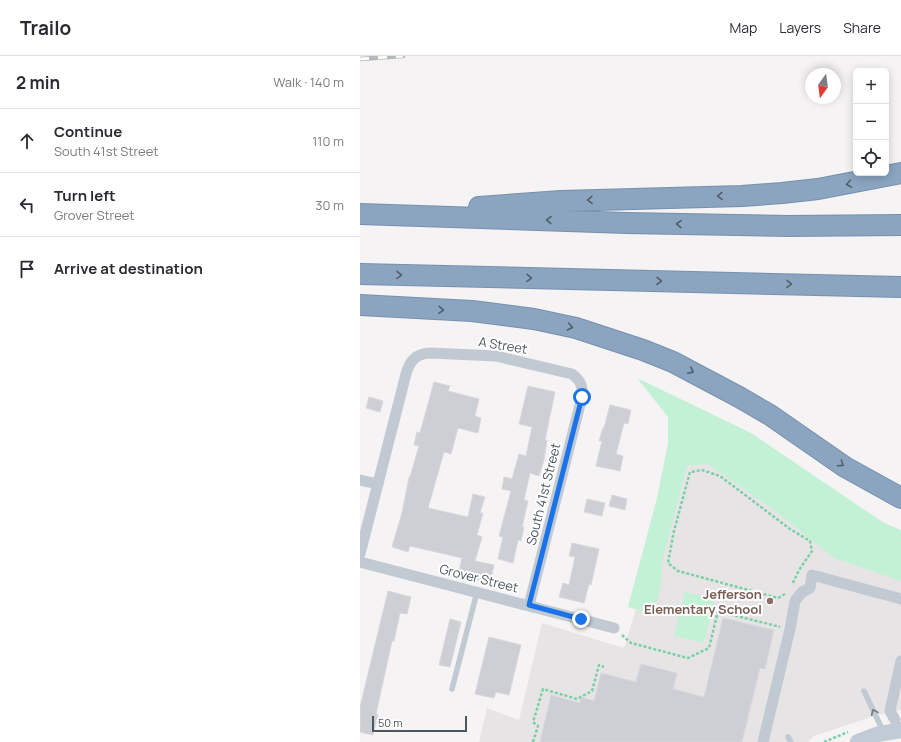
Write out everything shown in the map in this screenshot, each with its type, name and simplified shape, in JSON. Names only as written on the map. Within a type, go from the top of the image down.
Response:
[{"type":"highway","points":[[365,214],[561,201],[742,196],[782,193],[818,189],[901,173]]},
{"type":"highway","points":[[365,214],[627,223],[788,226],[901,225]]},
{"type":"highway","points":[[788,226],[901,232]]},
{"type":"highway","points":[[360,274],[901,287]]},
{"type":"highway","points":[[360,305],[472,311],[534,319],[576,328],[643,350],[673,362],[706,378],[770,415],[845,467],[901,498]]},
{"type":"street","name":"A Street","points":[[378,484],[406,374],[411,361],[422,354],[430,352],[496,356],[572,374],[579,380],[583,389]]},
{"type":"street","name":"South 41st Street","points":[[529,605],[583,389]]},
{"type":"street","points":[[360,480],[378,484],[360,554]]},
{"type":"street","name":"Grover Street","points":[[360,562],[614,628]]},
{"type":"street","points":[[763,742],[790,630],[795,601],[802,592],[810,588],[812,575],[901,599]]},
{"type":"street","points":[[858,742],[884,733],[898,725],[890,711],[901,661]]},
{"type":"lane","points":[[452,690],[477,592]]},
{"type":"lane","points":[[864,691],[884,733]]},
{"type":"path","points":[[702,470],[720,476],[790,529],[810,541],[812,551],[799,570],[789,592],[778,598],[678,571],[668,562],[674,531],[690,472],[702,470]]},
{"type":"path","points":[[614,628],[631,643],[688,658],[709,648],[718,611],[790,630]]},
{"type":"path","points":[[533,742],[538,726],[533,722],[543,689],[577,699],[592,691],[599,665],[604,667]]},
{"type":"shaded area","name":"Jefferson Elementary School","points":[[685,447],[901,578],[901,710],[874,716],[814,736],[808,742],[479,742],[487,708],[519,720],[542,623],[624,648]]},
{"type":"green space","points":[[637,378],[751,433],[884,523],[901,530],[901,581],[834,558],[774,510],[708,464],[687,466],[663,558],[660,592],[652,614],[628,607],[657,498],[668,443],[668,417]]},
{"type":"green space","points":[[685,592],[715,599],[704,643],[674,636]]},
{"type":"building","points":[[434,382],[450,386],[448,391],[479,399],[475,416],[481,418],[478,433],[458,428],[451,454],[444,452],[428,508],[468,517],[473,494],[485,497],[480,513],[483,513],[477,535],[482,537],[475,561],[494,565],[490,583],[458,576],[462,558],[410,546],[408,552],[392,547],[402,513],[409,477],[419,446],[414,445],[417,432],[420,433]]},
{"type":"building","points":[[528,386],[555,392],[545,440],[547,440],[544,460],[539,476],[530,473],[524,500],[528,501],[522,527],[524,527],[521,541],[518,540],[513,563],[498,559],[503,537],[499,536],[511,491],[502,489],[504,477],[512,479],[519,454],[526,456],[532,427],[519,424]]},
{"type":"building","points":[[369,397],[383,401],[380,412],[366,408]]},
{"type":"building","points":[[610,405],[631,410],[628,424],[624,423],[616,454],[623,456],[620,471],[596,466],[602,441],[599,441]]},
{"type":"building","points":[[612,495],[627,499],[625,510],[609,506]]},
{"type":"building","points":[[587,499],[605,503],[602,516],[584,512]]},
{"type":"building","points":[[572,543],[599,549],[591,585],[589,584],[584,603],[559,597],[563,583],[569,585],[575,557],[569,556]]},
{"type":"building","points":[[388,591],[411,597],[407,614],[400,613],[394,641],[392,641],[376,714],[378,715],[373,735],[360,732],[360,707]]},
{"type":"building","name":"Jefferson Elementary School","points":[[723,618],[774,630],[765,669],[760,668],[742,742],[540,742],[551,695],[580,703],[581,697],[594,701],[601,673],[636,682],[641,664],[677,673],[673,689],[704,697]]},
{"type":"building","points":[[450,619],[461,622],[450,667],[439,665]]},
{"type":"building","points":[[489,637],[521,645],[509,695],[496,692],[494,698],[475,694]]},
{"type":"railway","points":[[360,59],[403,56]]},
{"type":"place","name":"Jefferson Elementary School","points":[[770,601]]},
{"type":"route","points":[[581,619],[529,605],[582,397]]}]
